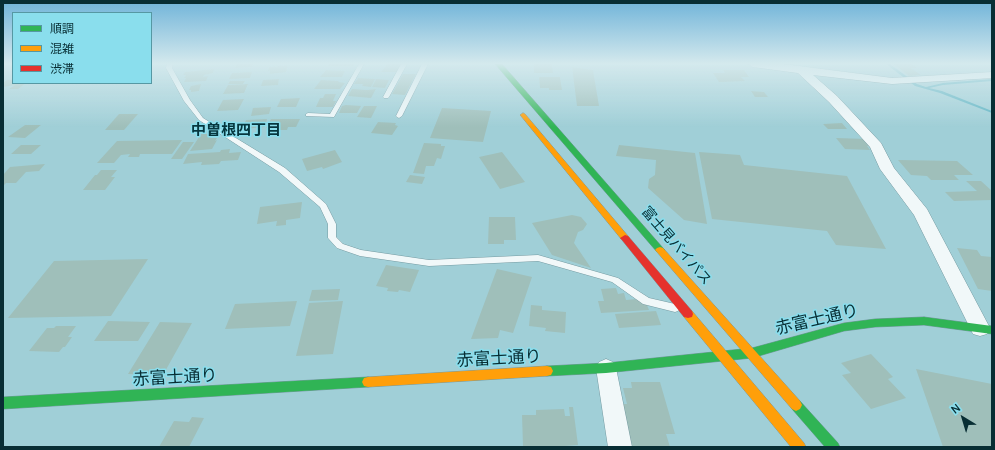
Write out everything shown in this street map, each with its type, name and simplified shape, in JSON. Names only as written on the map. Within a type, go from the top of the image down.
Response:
[{"type":"main road","name":"富士見バイパス","points":[[516,85],[833,447]]},
{"type":"main road","points":[[515,106],[799,447]]},
{"type":"main road","name":"赤富士通り","points":[[3,404],[606,368],[752,353],[844,327],[867,324],[924,321],[986,329]]},
{"type":"street","points":[[818,85],[833,99],[876,146],[886,169],[921,213],[986,329]]},
{"type":"street","points":[[606,368],[620,447]]},
{"type":"lane","points":[[178,85],[187,101],[201,120],[282,170],[322,206],[332,224],[332,238],[340,246],[360,253],[429,263],[538,258],[615,280],[646,301],[686,311]]},
{"type":"lane","points":[[308,115],[332,116],[350,85]]},
{"type":"lane","points":[[386,97],[393,85]]},
{"type":"lane","points":[[399,116],[414,85]]},
{"type":"building","points":[[3,85],[15,85],[3,87]]},
{"type":"building","points":[[15,85],[23,85],[18,89],[9,89]]},
{"type":"building","points":[[201,85],[199,91],[191,92],[191,90],[189,90],[191,86]]},
{"type":"building","points":[[228,85],[248,85],[244,93],[223,94]]},
{"type":"building","points":[[317,85],[343,85],[340,89],[314,89]]},
{"type":"building","points":[[362,85],[372,85],[371,87]]},
{"type":"building","points":[[373,85],[386,85],[385,88],[372,87]]},
{"type":"building","points":[[397,85],[410,85],[405,95],[392,94]]},
{"type":"building","points":[[540,85],[561,85],[562,90],[549,90],[549,88],[540,88]]},
{"type":"building","points":[[574,85],[596,85],[599,106],[577,106]]},
{"type":"building","points":[[352,89],[376,89],[371,98],[348,96]]},
{"type":"building","points":[[751,91],[764,92],[768,97],[755,97]]},
{"type":"building","points":[[325,94],[336,94],[333,101],[336,101],[333,107],[316,107],[320,98],[323,98]]},
{"type":"building","points":[[300,98],[296,107],[277,107],[281,99]]},
{"type":"building","points":[[244,99],[238,110],[217,111],[223,100]]},
{"type":"building","points":[[342,106],[361,106],[357,113],[339,113]]},
{"type":"building","points":[[364,106],[377,106],[371,118],[357,117]]},
{"type":"building","points":[[271,107],[269,114],[251,116],[253,108]]},
{"type":"building","points":[[442,108],[491,111],[483,142],[430,138]]},
{"type":"building","points":[[119,114],[138,114],[124,130],[105,130]]},
{"type":"building","points":[[267,119],[265,127],[242,129],[246,120]]},
{"type":"building","points":[[271,119],[300,119],[296,127],[288,127],[287,130],[278,130],[279,128],[266,128]]},
{"type":"building","points":[[378,122],[396,123],[395,125],[398,126],[392,135],[371,133]]},
{"type":"building","points":[[842,123],[847,129],[828,129],[823,124]]},
{"type":"building","points":[[25,125],[41,125],[25,138],[8,137]]},
{"type":"building","points":[[201,134],[213,134],[210,138],[217,138],[212,149],[190,151]]},
{"type":"building","points":[[836,138],[867,139],[873,147],[867,146],[870,150],[845,149]]},
{"type":"building","points":[[182,140],[172,154],[140,154],[139,157],[128,157],[130,154],[121,155],[114,163],[97,163],[117,141]]},
{"type":"building","points":[[183,142],[194,142],[182,159],[171,159]]},
{"type":"building","points":[[424,143],[441,144],[441,146],[445,146],[441,159],[437,158],[434,166],[426,166],[424,174],[413,173]]},
{"type":"building","points":[[21,145],[41,145],[31,154],[11,154]]},
{"type":"building","points":[[619,145],[695,153],[707,224],[684,220],[648,188],[649,179],[655,175],[656,160],[616,156]]},
{"type":"building","points":[[230,149],[229,153],[241,152],[238,160],[221,161],[219,164],[201,165],[202,162],[183,164],[188,154],[220,152],[221,150]]},
{"type":"building","points":[[335,150],[342,162],[323,169],[322,167],[307,171],[302,159]]},
{"type":"building","points":[[502,152],[525,182],[500,189],[479,157]]},
{"type":"building","points":[[699,152],[740,155],[744,165],[847,176],[886,249],[836,245],[827,231],[712,219]]},
{"type":"building","points":[[898,160],[957,161],[973,175],[954,175],[959,180],[931,180],[927,176],[911,175]]},
{"type":"building","points":[[45,164],[39,171],[26,172],[16,183],[6,183],[3,186],[3,175],[10,167]]},
{"type":"building","points":[[101,170],[117,170],[111,177],[115,177],[105,190],[83,190],[95,175],[97,175]]},
{"type":"building","points":[[410,175],[425,177],[422,184],[406,182]]},
{"type":"building","points":[[966,181],[981,181],[992,191],[992,200],[954,201],[945,192],[977,191]]},
{"type":"building","points":[[302,202],[300,218],[286,220],[286,225],[276,226],[277,221],[257,224],[260,207]]},
{"type":"building","points":[[572,215],[581,217],[587,224],[583,230],[578,232],[574,243],[591,268],[552,255],[532,223]]},
{"type":"building","points":[[489,217],[515,217],[516,240],[504,240],[504,244],[488,244]]},
{"type":"building","points":[[957,248],[977,250],[981,256],[992,257],[992,291],[978,289]]},
{"type":"building","points":[[148,259],[111,316],[8,318],[54,261]]},
{"type":"building","points":[[386,265],[419,270],[410,292],[399,290],[398,292],[387,291],[388,288],[376,286]]},
{"type":"building","points":[[497,269],[532,277],[513,333],[500,330],[498,338],[471,339]]},
{"type":"building","points":[[616,288],[618,294],[624,293],[626,300],[637,299],[646,303],[649,310],[601,313],[598,301],[604,301],[601,289]]},
{"type":"building","points":[[340,289],[338,300],[309,301],[312,290]]},
{"type":"building","points":[[297,301],[290,326],[225,329],[235,304]]},
{"type":"building","points":[[343,301],[333,354],[296,356],[309,303]]},
{"type":"building","points":[[531,305],[542,306],[542,310],[566,312],[565,333],[545,331],[546,328],[529,326]]},
{"type":"building","points":[[656,311],[661,325],[619,328],[615,314]]},
{"type":"building","points":[[108,321],[150,322],[138,341],[94,341]]},
{"type":"building","points":[[160,322],[192,323],[163,375],[128,374]]},
{"type":"building","points":[[56,326],[76,326],[68,337],[72,337],[65,347],[63,347],[59,352],[29,351],[47,328],[54,328]]},
{"type":"building","points":[[871,354],[893,377],[888,379],[906,398],[871,409],[842,375],[851,373],[841,363]]},
{"type":"building","points":[[916,369],[992,384],[992,447],[943,447]]},
{"type":"building","points":[[631,382],[660,382],[675,434],[666,434],[670,447],[631,447],[623,404],[627,404],[623,388],[632,388]]},
{"type":"building","points":[[569,407],[573,407],[578,445],[565,447],[523,446],[522,415],[536,415],[536,410],[564,409],[565,416],[570,416]]},
{"type":"building","points":[[192,417],[204,418],[189,447],[159,447],[174,421],[189,422]]},
{"type":"waterway","points":[[916,85],[941,92],[992,112]]},
{"type":"waterway","points":[[927,87],[938,85]]},
{"type":"traffic: fast","points":[[516,85],[660,250]]},
{"type":"traffic: fast","points":[[547,371],[606,368],[752,353],[844,327],[875,323],[924,321],[992,330]]},
{"type":"traffic: fast","points":[[3,403],[368,382]]},
{"type":"traffic: fast","points":[[796,405],[833,447]]},
{"type":"traffic: slow","points":[[523,115],[625,238]]},
{"type":"traffic: slow","points":[[660,250],[796,405]]},
{"type":"traffic: slow","points":[[688,314],[799,447]]},
{"type":"traffic: slow","points":[[368,382],[547,371]]},
{"type":"traffic: jam","points":[[625,238],[688,314]]},
{"type":"district","name":"中曽根四丁目","points":[[236,131]]}]
